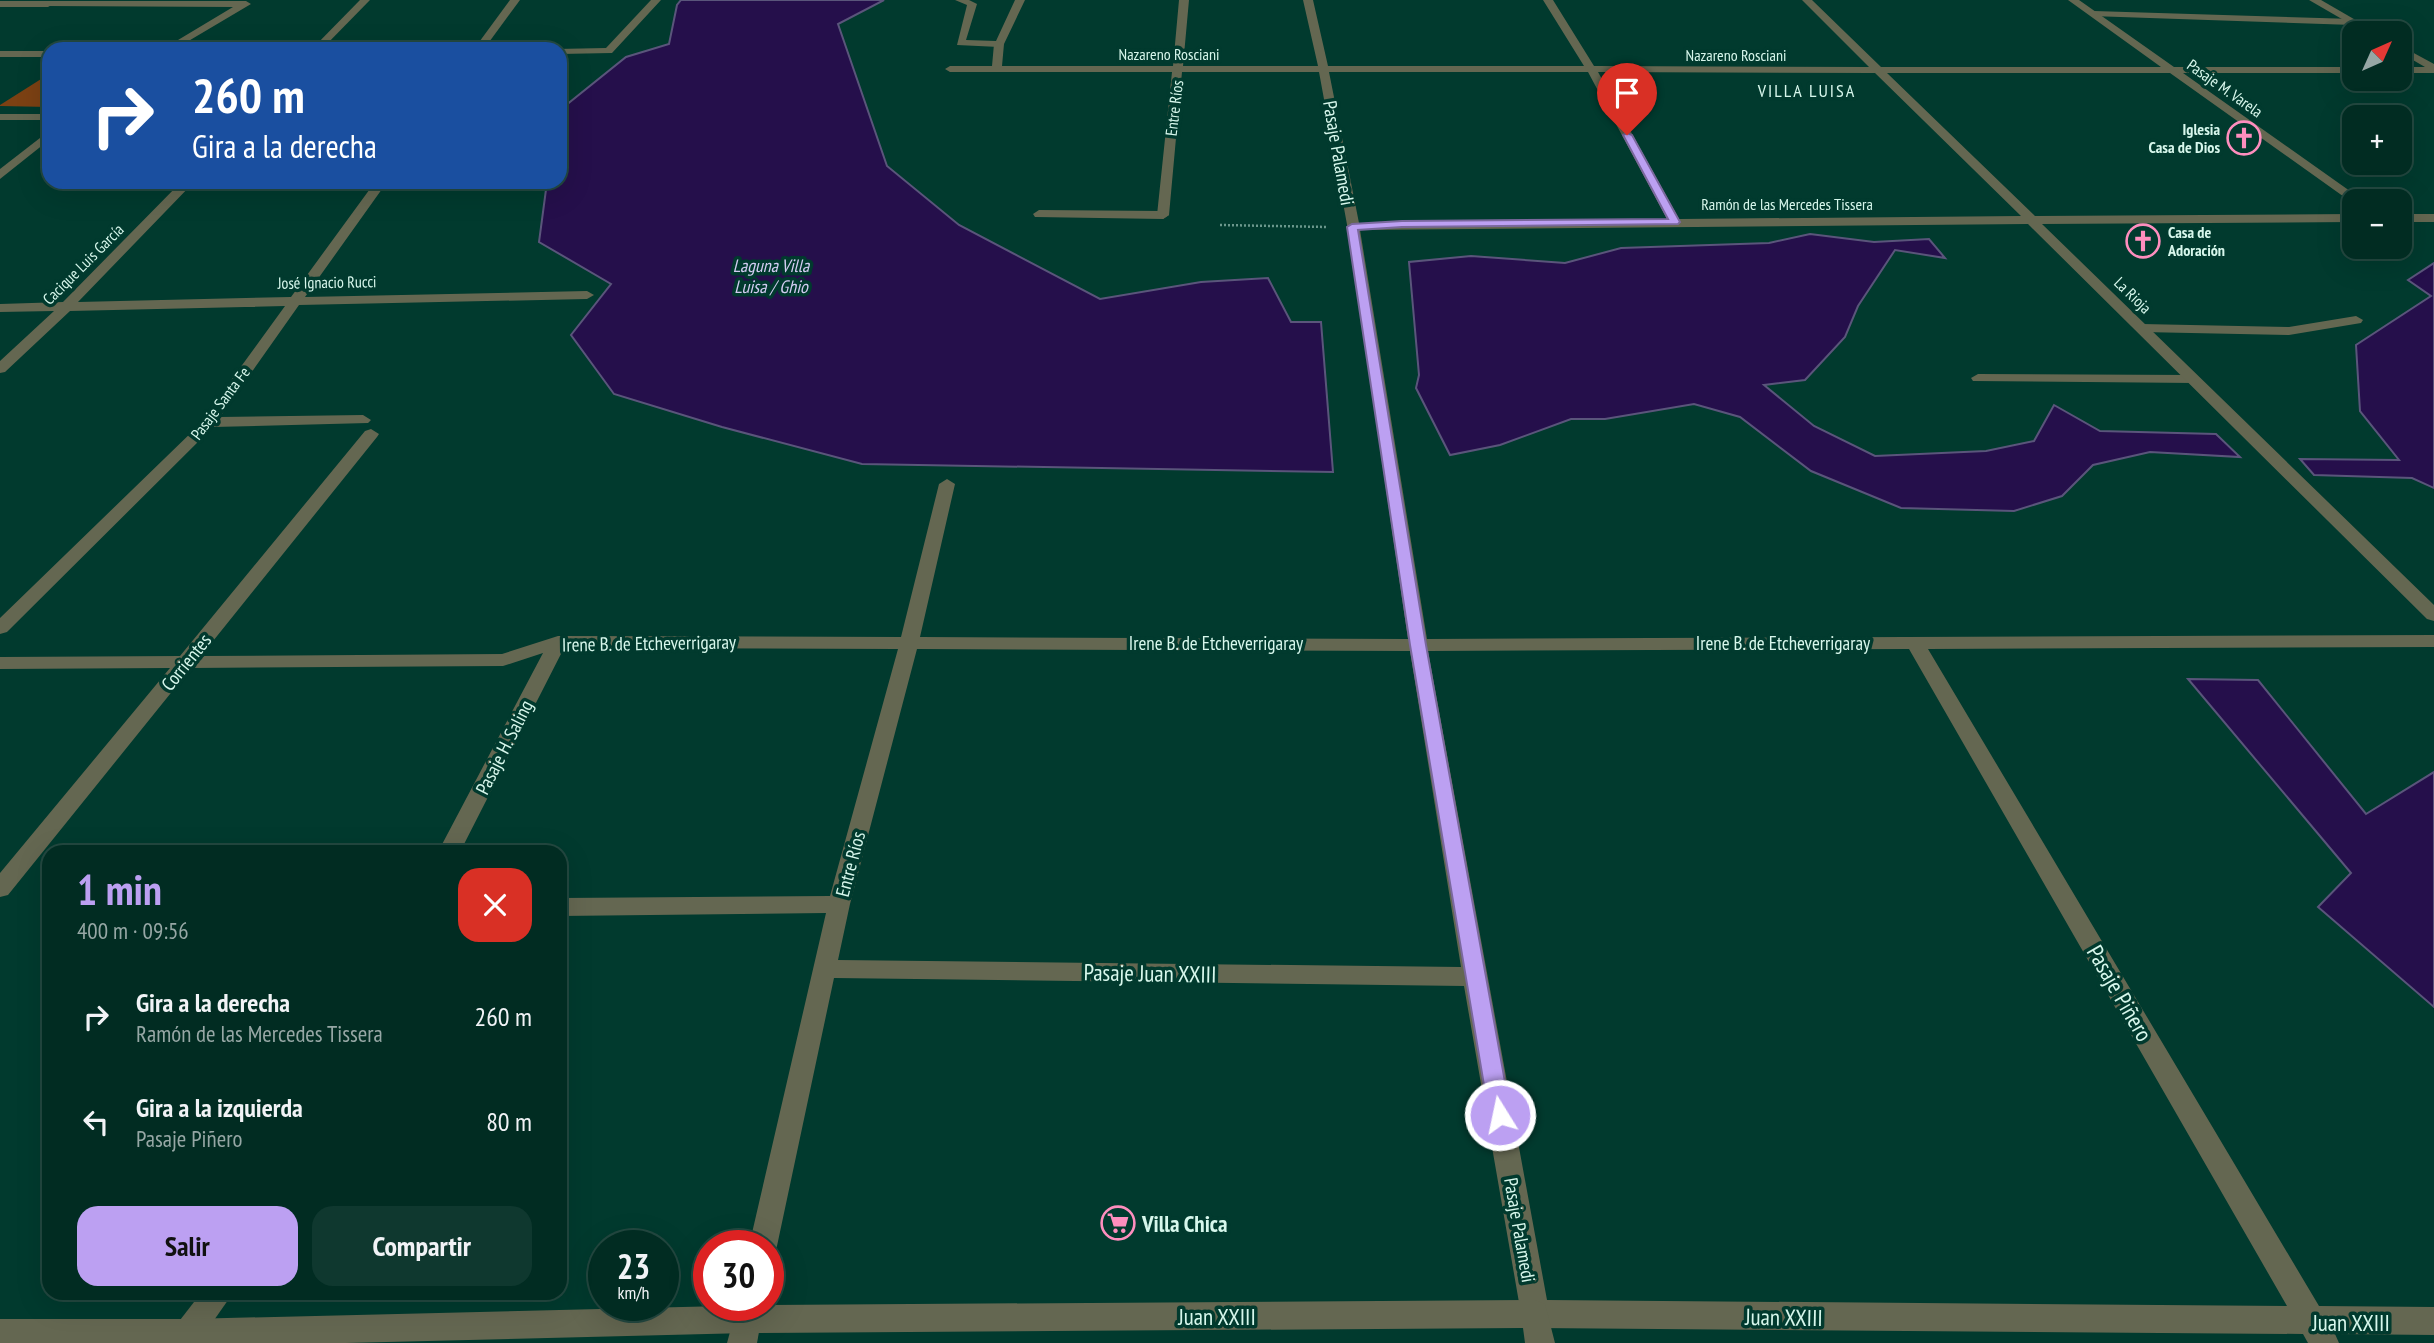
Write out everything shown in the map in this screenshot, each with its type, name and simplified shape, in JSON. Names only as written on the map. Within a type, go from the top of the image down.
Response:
[{"type":"street","points":[[324,42],[365,0]]},
{"type":"street","points":[[484,42],[514,0]]},
{"type":"street","points":[[567,51],[609,51],[656,0]]},
{"type":"street","points":[[961,0],[972,4],[960,43],[999,44]]},
{"type":"street","points":[[997,69],[999,44],[1020,0]]},
{"type":"street","name":"Entre Ríos","points":[[1039,214],[1163,215],[1184,0]]},
{"type":"street","name":"Pasaje Palamedi","points":[[1308,0],[1325,71],[1352,227],[1418,645],[1540,1343]]},
{"type":"street","points":[[1548,0],[1592,71],[1675,222]]},
{"type":"street","name":"La Rioja","points":[[1808,0],[2434,614]]},
{"type":"street","name":"Pasaje M. Varela","points":[[2073,0],[2342,190]]},
{"type":"street","points":[[2314,0],[2351,21]]},
{"type":"street","points":[[0,4],[249,2]]},
{"type":"street","points":[[180,42],[249,2]]},
{"type":"street","points":[[2094,14],[2190,16],[2270,23],[2342,22]]},
{"type":"street","points":[[0,54],[42,54]]},
{"type":"street","points":[[2412,56],[2434,69]]},
{"type":"street","name":"Nazareno Rosciani","points":[[950,69],[2342,70]]},
{"type":"street","points":[[2412,70],[2434,69]]},
{"type":"street","points":[[0,117],[42,117]]},
{"type":"street","points":[[0,175],[42,140]]},
{"type":"street","name":"Cacique Luis García","points":[[0,369],[67,306],[181,189]]},
{"type":"street","name":"Pasaje Santa Fe","points":[[0,628],[209,422],[376,189]]},
{"type":"street","name":"Ramón de las Mercedes Tissera","points":[[1352,227],[1402,224],[2342,218]]},
{"type":"street","points":[[2412,218],[2434,218]]},
{"type":"street","name":"José Ignacio Rucci","points":[[67,306],[587,295]]},
{"type":"street","points":[[0,308],[67,306]]},
{"type":"street","points":[[2142,328],[2289,331],[2356,320]]},
{"type":"street","points":[[1978,378],[2194,379]]},
{"type":"street","name":"Corrientes","points":[[0,889],[184,664],[367,427],[209,422]]},
{"type":"street","name":"Entre Ríos","points":[[767,1230],[839,904],[911,641],[947,484]]},
{"type":"street","name":"Irene B. de Etcheverrigaray","points":[[0,663],[503,660],[558,642],[911,641],[1418,645],[2434,641]]},
{"type":"street","name":"Pasaje H. Saling","points":[[453,845],[558,642]]},
{"type":"street","name":"Pasaje Piñero","points":[[1915,643],[2318,1333]]},
{"type":"street","points":[[567,907],[839,904]]},
{"type":"street","name":"Pasaje Juan XXIII","points":[[824,969],[1476,977]]},
{"type":"street","points":[[184,1338],[214,1300]]},
{"type":"street","name":"Juan XXIII","points":[[0,1333],[184,1338],[746,1323],[1535,1314],[2318,1333],[2434,1321]]},
{"type":"path","points":[[1220,225],[1352,227]]},
{"type":"shaded area","points":[[42,78],[42,107],[0,105]]},
{"type":"water","name":"Laguna Villa Luisa / Ghio","points":[[681,0],[884,0],[838,24],[887,166],[959,225],[1100,299],[1201,282],[1268,278],[1291,322],[1321,322],[1333,472],[862,464],[722,427],[614,394],[571,335],[611,284],[539,242],[546,189],[567,189],[567,104],[626,57],[669,44],[677,5]]},
{"type":"water","points":[[1810,234],[1874,242],[1929,239],[1945,258],[1895,250],[1858,306],[1845,337],[1805,380],[1764,385],[1814,426],[1875,456],[1986,451],[2034,441],[2054,405],[2100,431],[2216,434],[2240,457],[2150,452],[2093,465],[2062,496],[2014,511],[1901,508],[1811,471],[1740,417],[1694,404],[1605,419],[1571,419],[1500,445],[1450,455],[1416,388],[1419,375],[1409,262],[1471,256],[1565,263],[1621,248],[1769,243]]},
{"type":"water","points":[[2434,263],[2434,488],[2412,478],[2314,475],[2300,459],[2399,460],[2360,411],[2356,345],[2431,296],[2408,280]]},
{"type":"water","points":[[2188,679],[2258,680],[2366,814],[2434,772],[2434,1007],[2318,907],[2351,873]]},
{"type":"place","name":"Iglesia Casa de Dios","points":[[2244,138]]},
{"type":"place","name":"Casa de Adoración","points":[[2143,241]]},
{"type":"place","name":"Villa Chica","points":[[1118,1223]]},
{"type":"district","name":"VILLA LUISA","points":[[1807,90]]},
{"type":"route","points":[[1500,1115],[1418,645],[1352,227],[1402,224],[1675,222],[1627,135]]}]
